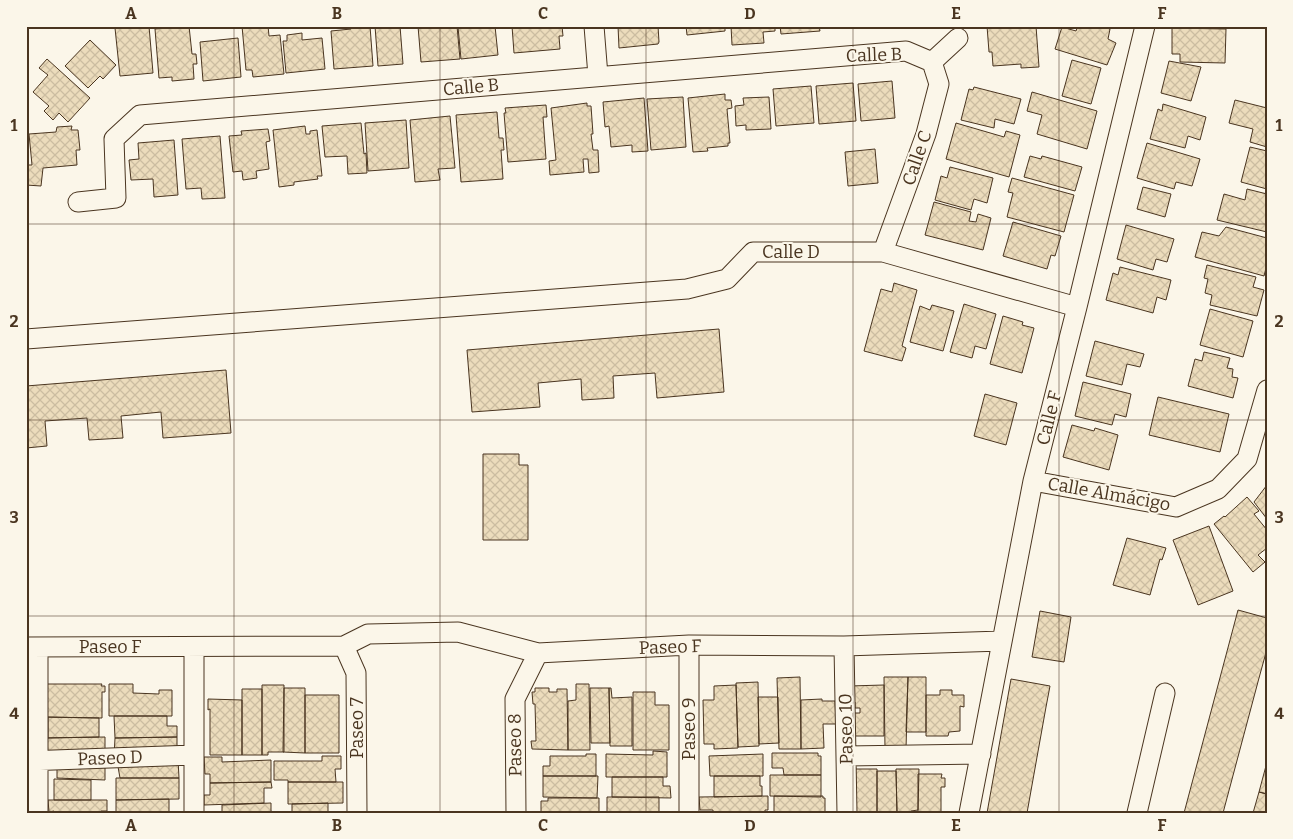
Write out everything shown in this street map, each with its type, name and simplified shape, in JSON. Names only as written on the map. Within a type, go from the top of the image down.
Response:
[{"type":"street","points":[[594,26],[598,76]]},
{"type":"street","name":"Calle F","points":[[969,813],[1033,481],[1145,26]]},
{"type":"street","points":[[932,62],[958,38]]},
{"type":"street","name":"Calle B","points":[[78,202],[116,198],[114,139],[140,115],[906,51],[932,62]]},
{"type":"street","name":"Calle C","points":[[883,252],[926,134],[939,84],[932,62]]},
{"type":"street","name":"Calle D","points":[[26,339],[687,288],[727,279],[754,252],[883,252],[1077,307]]},
{"type":"street","name":"Calle Almácigo","points":[[1033,481],[1176,507],[1218,489],[1247,459],[1267,390]]},
{"type":"street","name":"Paseo F","points":[[344,646],[368,634],[458,632],[538,653],[689,645],[844,646],[1002,641]]},
{"type":"street","name":"Paseo 9","points":[[688,813],[689,645]]},
{"type":"street","points":[[194,813],[194,647],[344,646]]},
{"type":"street","name":"Paseo 7","points":[[344,646],[356,673],[357,813]]},
{"type":"street","name":"Paseo 10","points":[[844,646],[847,813]]},
{"type":"street","points":[[32,647],[32,761],[38,813]]},
{"type":"street","name":"Paseo F","points":[[32,647],[194,647]]},
{"type":"street","name":"Paseo 8","points":[[516,813],[514,699],[538,653]]},
{"type":"street","points":[[1137,813],[1165,694]]},
{"type":"street","points":[[846,756],[981,754]]},
{"type":"street","name":"Paseo D","points":[[32,761],[194,755]]},
{"type":"building","points":[[149,26],[153,73],[120,76],[115,28]]},
{"type":"building","points":[[189,26],[192,54],[196,54],[197,64],[193,64],[194,79],[172,81],[172,77],[159,78],[155,29]]},
{"type":"building","points":[[242,26],[268,26],[269,36],[280,35],[284,74],[253,77],[252,70],[246,70]]},
{"type":"building","points":[[351,26],[370,26],[373,66],[334,69],[331,31],[351,29]]},
{"type":"building","points":[[375,26],[400,26],[403,64],[378,66]]},
{"type":"building","points":[[418,26],[457,26],[460,59],[421,62]]},
{"type":"building","points":[[495,26],[498,55],[461,59],[458,27]]},
{"type":"building","points":[[512,26],[562,26],[563,36],[559,36],[560,49],[514,53]]},
{"type":"building","points":[[618,26],[658,26],[659,42],[658,44],[619,48]]},
{"type":"building","points":[[686,26],[725,26],[725,31],[687,35]]},
{"type":"building","points":[[731,26],[775,26],[775,31],[763,32],[764,43],[732,45]]},
{"type":"building","points":[[780,26],[819,26],[820,31],[781,34]]},
{"type":"building","points":[[987,26],[1036,26],[1039,67],[1021,68],[1021,64],[993,66],[992,52],[989,52]]},
{"type":"building","points":[[1078,26],[1102,26],[1110,29],[1108,39],[1116,43],[1107,65],[1055,49],[1062,27],[1076,31]]},
{"type":"building","points":[[1172,28],[1226,29],[1225,63],[1180,62],[1180,54],[1172,54]]},
{"type":"building","points":[[302,33],[302,40],[322,38],[325,69],[286,73],[283,41],[287,41],[287,35]]},
{"type":"building","points":[[238,38],[241,77],[203,81],[200,42]]},
{"type":"building","points":[[90,40],[116,65],[103,79],[100,76],[88,88],[65,66]]},
{"type":"building","points":[[47,59],[90,98],[68,122],[59,113],[53,120],[44,111],[49,106],[33,92],[48,75],[39,68]]},
{"type":"building","points":[[1072,60],[1101,68],[1091,104],[1062,96]]},
{"type":"building","points":[[1169,61],[1201,67],[1191,101],[1161,93]]},
{"type":"building","points":[[892,81],[895,118],[861,121],[858,84]]},
{"type":"building","points":[[853,83],[856,121],[819,124],[816,86]]},
{"type":"building","points":[[811,86],[814,123],[776,126],[773,89]]},
{"type":"building","points":[[974,87],[1021,99],[1014,124],[995,119],[994,128],[961,120],[969,89],[973,90]]},
{"type":"building","points":[[1032,92],[1097,111],[1087,149],[1037,134],[1042,115],[1027,111]]},
{"type":"building","points":[[725,94],[725,100],[731,100],[732,108],[727,109],[730,143],[728,143],[728,146],[707,148],[708,151],[693,152],[688,98]]},
{"type":"building","points":[[683,97],[686,147],[651,150],[647,99]]},
{"type":"building","points":[[769,97],[771,129],[746,130],[746,125],[736,126],[735,106],[744,105],[743,98]]},
{"type":"building","points":[[644,98],[648,151],[632,152],[632,145],[611,147],[609,126],[605,127],[603,102]]},
{"type":"building","points":[[1235,100],[1267,108],[1267,147],[1250,142],[1253,129],[1229,123]]},
{"type":"building","points":[[587,103],[587,106],[591,106],[593,134],[591,134],[593,150],[598,150],[599,172],[589,173],[588,159],[583,159],[584,172],[550,175],[549,161],[556,160],[551,108]]},
{"type":"building","points":[[1163,104],[1206,117],[1200,140],[1188,136],[1185,148],[1150,139],[1158,109],[1162,111]]},
{"type":"building","points":[[546,105],[547,117],[543,117],[546,159],[508,162],[505,108]]},
{"type":"building","points":[[497,112],[499,138],[503,138],[504,150],[501,150],[503,179],[461,182],[456,115]]},
{"type":"building","points":[[450,116],[455,168],[438,169],[440,180],[415,182],[410,120]]},
{"type":"building","points":[[406,120],[409,168],[368,171],[365,123]]},
{"type":"building","points":[[361,123],[367,173],[348,174],[347,156],[325,157],[322,126]]},
{"type":"building","points":[[956,123],[1004,137],[1006,131],[1020,135],[1009,177],[946,159]]},
{"type":"building","points":[[72,126],[71,130],[78,130],[80,150],[76,150],[77,165],[43,168],[41,186],[26,185],[26,165],[32,165],[29,134],[56,132],[57,127]]},
{"type":"building","points":[[305,126],[306,134],[317,130],[322,176],[317,176],[318,179],[294,182],[294,185],[279,187],[273,130]]},
{"type":"building","points":[[268,129],[270,141],[266,142],[269,169],[256,171],[257,178],[243,180],[242,171],[233,172],[229,136],[242,135],[241,131]]},
{"type":"building","points":[[220,136],[225,198],[202,199],[201,188],[186,189],[182,139]]},
{"type":"building","points":[[174,140],[178,195],[154,197],[153,179],[131,180],[129,160],[139,159],[138,143]]},
{"type":"building","points":[[1147,143],[1200,159],[1192,186],[1176,182],[1174,189],[1137,178]]},
{"type":"building","points":[[1250,147],[1267,151],[1267,189],[1241,182]]},
{"type":"building","points":[[875,149],[878,183],[848,186],[845,152]]},
{"type":"building","points":[[1030,156],[1041,159],[1042,156],[1082,167],[1075,191],[1024,177]]},
{"type":"building","points":[[950,167],[993,178],[987,203],[974,199],[971,210],[935,200],[941,176],[947,178]]},
{"type":"building","points":[[1012,178],[1074,195],[1064,232],[1007,217],[1013,193],[1008,192]]},
{"type":"building","points":[[1143,187],[1171,194],[1165,217],[1137,209]]},
{"type":"building","points":[[1247,189],[1267,194],[1267,232],[1217,220],[1224,194],[1245,200]]},
{"type":"building","points":[[934,202],[971,212],[969,221],[976,222],[978,214],[991,218],[983,250],[925,235]]},
{"type":"building","points":[[1013,222],[1061,236],[1055,256],[1051,255],[1047,269],[1003,256]]},
{"type":"building","points":[[1126,225],[1174,239],[1167,262],[1156,259],[1153,270],[1117,259]]},
{"type":"building","points":[[1226,227],[1267,238],[1267,264],[1264,276],[1195,257],[1202,232],[1219,236]]},
{"type":"building","points":[[1207,265],[1256,277],[1253,287],[1264,290],[1257,316],[1210,305],[1212,295],[1205,293],[1208,279],[1204,278]]},
{"type":"building","points":[[1120,267],[1171,280],[1166,300],[1157,297],[1153,313],[1106,300],[1113,273],[1118,275]]},
{"type":"building","points":[[894,283],[917,290],[902,346],[906,348],[902,361],[864,351],[881,289],[892,292]]},
{"type":"building","points":[[964,304],[996,314],[986,349],[975,346],[972,358],[950,352]]},
{"type":"building","points":[[932,305],[954,311],[943,351],[910,342],[920,306],[930,310]]},
{"type":"building","points":[[1210,309],[1253,321],[1243,357],[1200,345]]},
{"type":"building","points":[[1003,316],[1023,322],[1022,325],[1034,328],[1022,373],[990,364]]},
{"type":"building","points":[[719,329],[724,392],[657,398],[655,373],[613,376],[614,398],[582,400],[581,379],[538,383],[540,407],[472,412],[467,350]]},
{"type":"building","points":[[1095,341],[1144,354],[1140,367],[1127,364],[1122,385],[1086,376]]},
{"type":"building","points":[[1204,352],[1230,358],[1227,368],[1233,369],[1232,377],[1238,378],[1233,398],[1188,386],[1195,359],[1202,361]]},
{"type":"building","points":[[226,370],[231,433],[163,438],[161,412],[121,416],[123,438],[89,440],[87,418],[45,421],[47,446],[26,448],[26,386]]},
{"type":"building","points":[[1083,382],[1131,394],[1126,417],[1115,414],[1112,425],[1075,416]]},
{"type":"building","points":[[985,394],[1017,403],[1006,445],[974,436]]},
{"type":"building","points":[[1158,397],[1229,414],[1220,452],[1149,435]]},
{"type":"building","points":[[1072,425],[1094,431],[1095,428],[1118,435],[1109,470],[1063,457]]},
{"type":"building","points":[[483,454],[519,454],[519,465],[528,465],[528,540],[483,540]]},
{"type":"building","points":[[1267,485],[1267,519],[1254,502]]},
{"type":"building","points":[[1247,497],[1259,511],[1254,514],[1267,530],[1267,548],[1258,555],[1265,562],[1253,572],[1214,524],[1225,517]]},
{"type":"building","points":[[1209,526],[1233,591],[1198,605],[1173,540]]},
{"type":"building","points":[[1127,538],[1166,548],[1162,560],[1160,559],[1150,595],[1113,585]]},
{"type":"building","points":[[1238,610],[1267,618],[1267,649],[1223,813],[1184,813]]},
{"type":"building","points":[[1040,611],[1071,617],[1064,662],[1032,657]]},
{"type":"building","points":[[800,677],[801,749],[779,749],[777,678]]},
{"type":"building","points":[[884,677],[908,677],[906,749],[885,749]]},
{"type":"building","points":[[908,677],[926,677],[926,732],[906,732]]},
{"type":"building","points":[[1011,679],[1050,686],[1027,813],[987,813]]},
{"type":"building","points":[[758,682],[759,746],[738,747],[736,683]]},
{"type":"building","points":[[38,684],[102,684],[101,686],[105,686],[105,692],[102,692],[102,718],[39,717]]},
{"type":"building","points":[[109,684],[133,684],[133,693],[159,694],[159,690],[172,690],[172,716],[109,716]]},
{"type":"building","points":[[576,684],[589,684],[590,750],[568,750],[568,701],[576,700]]},
{"type":"building","points":[[262,685],[284,685],[284,752],[268,752],[268,755],[262,755]]},
{"type":"building","points":[[736,685],[738,748],[714,749],[714,744],[704,744],[703,700],[714,700],[714,686]]},
{"type":"building","points":[[884,685],[884,736],[848,736],[848,713],[860,713],[860,708],[855,708],[855,702],[849,702],[849,686]]},
{"type":"building","points":[[26,687],[30,687],[29,713],[26,713]]},
{"type":"building","points":[[284,688],[305,688],[305,753],[283,752]]},
{"type":"building","points":[[535,688],[549,688],[549,692],[557,692],[557,689],[567,689],[568,750],[532,749],[531,741],[536,741],[535,704],[533,704],[532,692],[535,692]]},
{"type":"building","points":[[590,688],[609,688],[610,743],[591,743]]},
{"type":"building","points":[[609,688],[611,688],[612,698],[632,697],[632,746],[610,746]]},
{"type":"building","points":[[242,689],[262,689],[262,755],[242,755]]},
{"type":"building","points":[[940,690],[952,690],[952,695],[964,695],[964,707],[960,706],[960,731],[949,732],[948,736],[926,736],[926,695],[940,695]]},
{"type":"building","points":[[633,692],[655,692],[655,705],[669,705],[669,750],[633,750]]},
{"type":"building","points":[[305,695],[339,695],[339,753],[305,753]]},
{"type":"building","points":[[758,697],[778,697],[779,743],[759,744]]},
{"type":"building","points":[[208,699],[242,700],[242,755],[210,755],[210,709],[208,710]]},
{"type":"building","points":[[822,699],[822,701],[835,701],[836,724],[823,724],[824,748],[801,749],[801,700]]},
{"type":"building","points":[[114,716],[167,716],[167,726],[177,726],[177,737],[115,738]]},
{"type":"building","points":[[48,717],[99,718],[99,737],[48,738]]},
{"type":"building","points":[[105,737],[105,756],[40,758],[39,738]]},
{"type":"building","points":[[177,737],[177,753],[114,757],[115,738]]},
{"type":"building","points":[[653,751],[667,752],[667,777],[606,777],[606,754],[653,755]]},
{"type":"building","points":[[772,753],[818,753],[818,756],[821,756],[821,775],[784,775],[783,768],[772,768]]},
{"type":"building","points":[[586,754],[596,754],[596,776],[543,776],[543,766],[550,766],[550,756],[586,756]]},
{"type":"building","points":[[763,754],[763,776],[710,776],[709,756]]},
{"type":"building","points":[[322,756],[341,756],[341,769],[335,769],[336,782],[288,782],[288,780],[274,780],[274,761],[322,761]]},
{"type":"building","points":[[204,757],[222,757],[222,762],[271,760],[271,782],[210,783],[210,774],[205,774]]},
{"type":"building","points":[[178,759],[179,778],[120,778],[117,761]]},
{"type":"building","points":[[105,760],[105,780],[57,778],[57,769],[40,770]]},
{"type":"building","points":[[1267,762],[1267,794],[1259,792]]},
{"type":"building","points":[[850,769],[877,769],[877,813],[853,813]]},
{"type":"building","points":[[896,769],[919,769],[918,810],[911,811],[911,813],[897,813]]},
{"type":"building","points":[[877,771],[896,771],[897,813],[877,813]]},
{"type":"building","points":[[918,774],[942,774],[941,778],[945,778],[945,787],[941,787],[941,813],[918,813]]},
{"type":"building","points":[[770,775],[821,775],[821,797],[770,796]]},
{"type":"building","points":[[543,776],[598,776],[597,798],[543,797]]},
{"type":"building","points":[[714,776],[760,776],[762,796],[714,797]]},
{"type":"building","points":[[612,777],[663,777],[663,786],[670,786],[671,798],[612,797]]},
{"type":"building","points":[[116,778],[179,778],[179,799],[116,800]]},
{"type":"building","points":[[54,779],[91,780],[91,800],[54,800]]},
{"type":"building","points":[[271,782],[272,788],[264,788],[264,803],[204,805],[204,795],[210,795],[210,783]]},
{"type":"building","points":[[288,782],[343,782],[343,803],[288,804]]},
{"type":"building","points":[[1259,792],[1267,794],[1267,813],[1253,813]]},
{"type":"building","points":[[768,796],[768,810],[765,810],[765,813],[713,813],[713,810],[700,810],[699,797]]},
{"type":"building","points":[[774,796],[823,796],[825,798],[825,813],[774,813]]},
{"type":"building","points":[[607,797],[659,797],[659,813],[607,813]]},
{"type":"building","points":[[548,798],[599,798],[599,813],[541,813],[541,801],[548,801]]},
{"type":"building","points":[[169,799],[169,813],[116,813],[116,800]]},
{"type":"building","points":[[48,800],[107,800],[107,811],[101,811],[101,813],[54,813],[54,811],[49,812]]},
{"type":"building","points":[[271,803],[271,811],[274,813],[222,813],[222,805]]},
{"type":"building","points":[[328,803],[328,813],[292,813],[292,804]]}]
